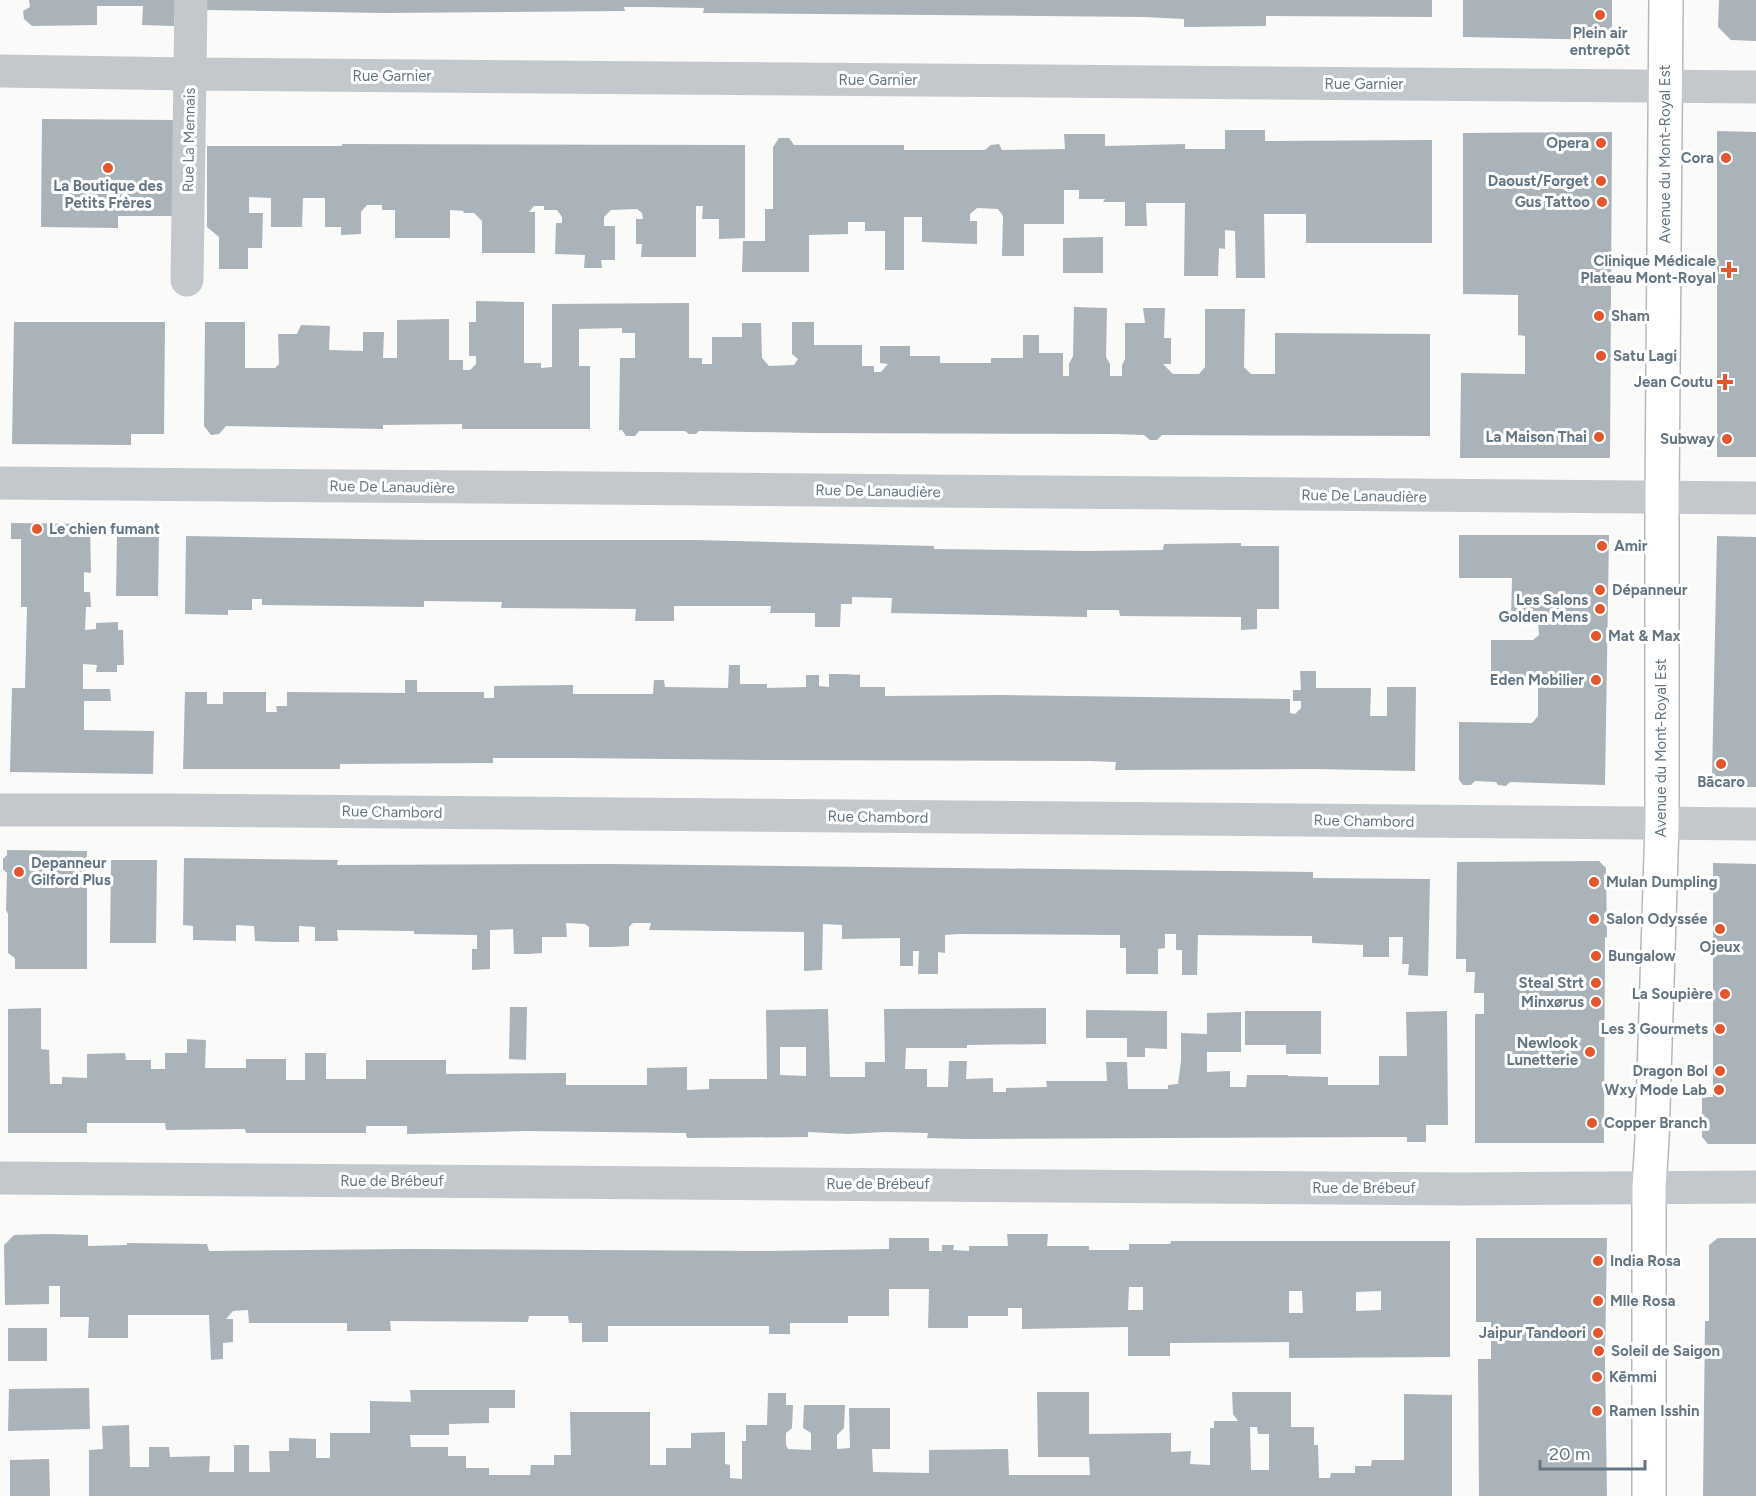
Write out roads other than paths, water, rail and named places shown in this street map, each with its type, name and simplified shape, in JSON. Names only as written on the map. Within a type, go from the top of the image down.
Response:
[{"type":"main road","name":"Avenue du Mont-Royal Est","points":[[1649,1496],[1649,1187],[1662,824],[1666,0]]},
{"type":"street","name":"Rue La Mennais","points":[[187,280],[191,0]]},
{"type":"street","name":"Rue Garnier","points":[[0,71],[1756,87]]},
{"type":"street","name":"Rue De Lanaudière","points":[[0,483],[1756,498]]},
{"type":"street","name":"Rue Chambord","points":[[0,810],[1756,824]]},
{"type":"street","name":"Rue de Brébeuf","points":[[0,1178],[1450,1188],[1756,1187]]},
{"type":"place","name":"Plein air entrepôt","points":[[1600,15]]},
{"type":"place","name":"Opera","points":[[1601,143]]},
{"type":"place","name":"Cora","points":[[1726,158]]},
{"type":"place","name":"La Boutique des Petits Frères","points":[[108,168]]},
{"type":"place","name":"Daoust/Forget","points":[[1601,181]]},
{"type":"place","name":"Gus Tattoo","points":[[1602,202]]},
{"type":"place","name":"Clinique Médicale Plateau Mont-Royal","points":[[1729,270]]},
{"type":"place","name":"Sham","points":[[1599,316]]},
{"type":"place","name":"Satu Lagi","points":[[1601,356]]},
{"type":"place","name":"Jean Coutu","points":[[1725,382]]},
{"type":"place","name":"La Maison Thai","points":[[1599,437]]},
{"type":"place","name":"Subway","points":[[1727,439]]},
{"type":"place","name":"Le chien fumant","points":[[37,529]]},
{"type":"place","name":"Amir","points":[[1602,546]]},
{"type":"place","name":"Dépanneur","points":[[1600,590]]},
{"type":"place","name":"Les Salons Golden Mens","points":[[1600,609]]},
{"type":"place","name":"Mat & Max","points":[[1596,636]]},
{"type":"place","name":"Eden Mobilier","points":[[1596,680]]},
{"type":"place","name":"Bācaro","points":[[1721,764]]},
{"type":"place","name":"Depanneur Gilford Plus","points":[[19,872]]},
{"type":"place","name":"Mulan Dumpling","points":[[1594,882]]},
{"type":"place","name":"Salon Odyssée","points":[[1594,919]]},
{"type":"place","name":"Ojeux","points":[[1720,929]]},
{"type":"place","name":"Bungalow","points":[[1596,956]]},
{"type":"place","name":"Steal Strt","points":[[1596,983]]},
{"type":"place","name":"La Soupière","points":[[1725,994]]},
{"type":"place","name":"Minxørus","points":[[1596,1002]]},
{"type":"place","name":"Les 3 Gourmets","points":[[1720,1029]]},
{"type":"place","name":"Newlook Lunetterie","points":[[1590,1052]]},
{"type":"place","name":"Dragon Bol","points":[[1720,1071]]},
{"type":"place","name":"Wxy Mode Lab","points":[[1719,1090]]},
{"type":"place","name":"Copper Branch","points":[[1592,1123]]},
{"type":"place","name":"India Rosa","points":[[1598,1261]]},
{"type":"place","name":"Mlle Rosa","points":[[1598,1301]]},
{"type":"place","name":"Jaipur Tandoori","points":[[1598,1333]]},
{"type":"place","name":"Soleil de Saigon","points":[[1599,1351]]},
{"type":"place","name":"Kēmmi","points":[[1597,1377]]},
{"type":"place","name":"Ramen Isshin","points":[[1597,1411]]}]
